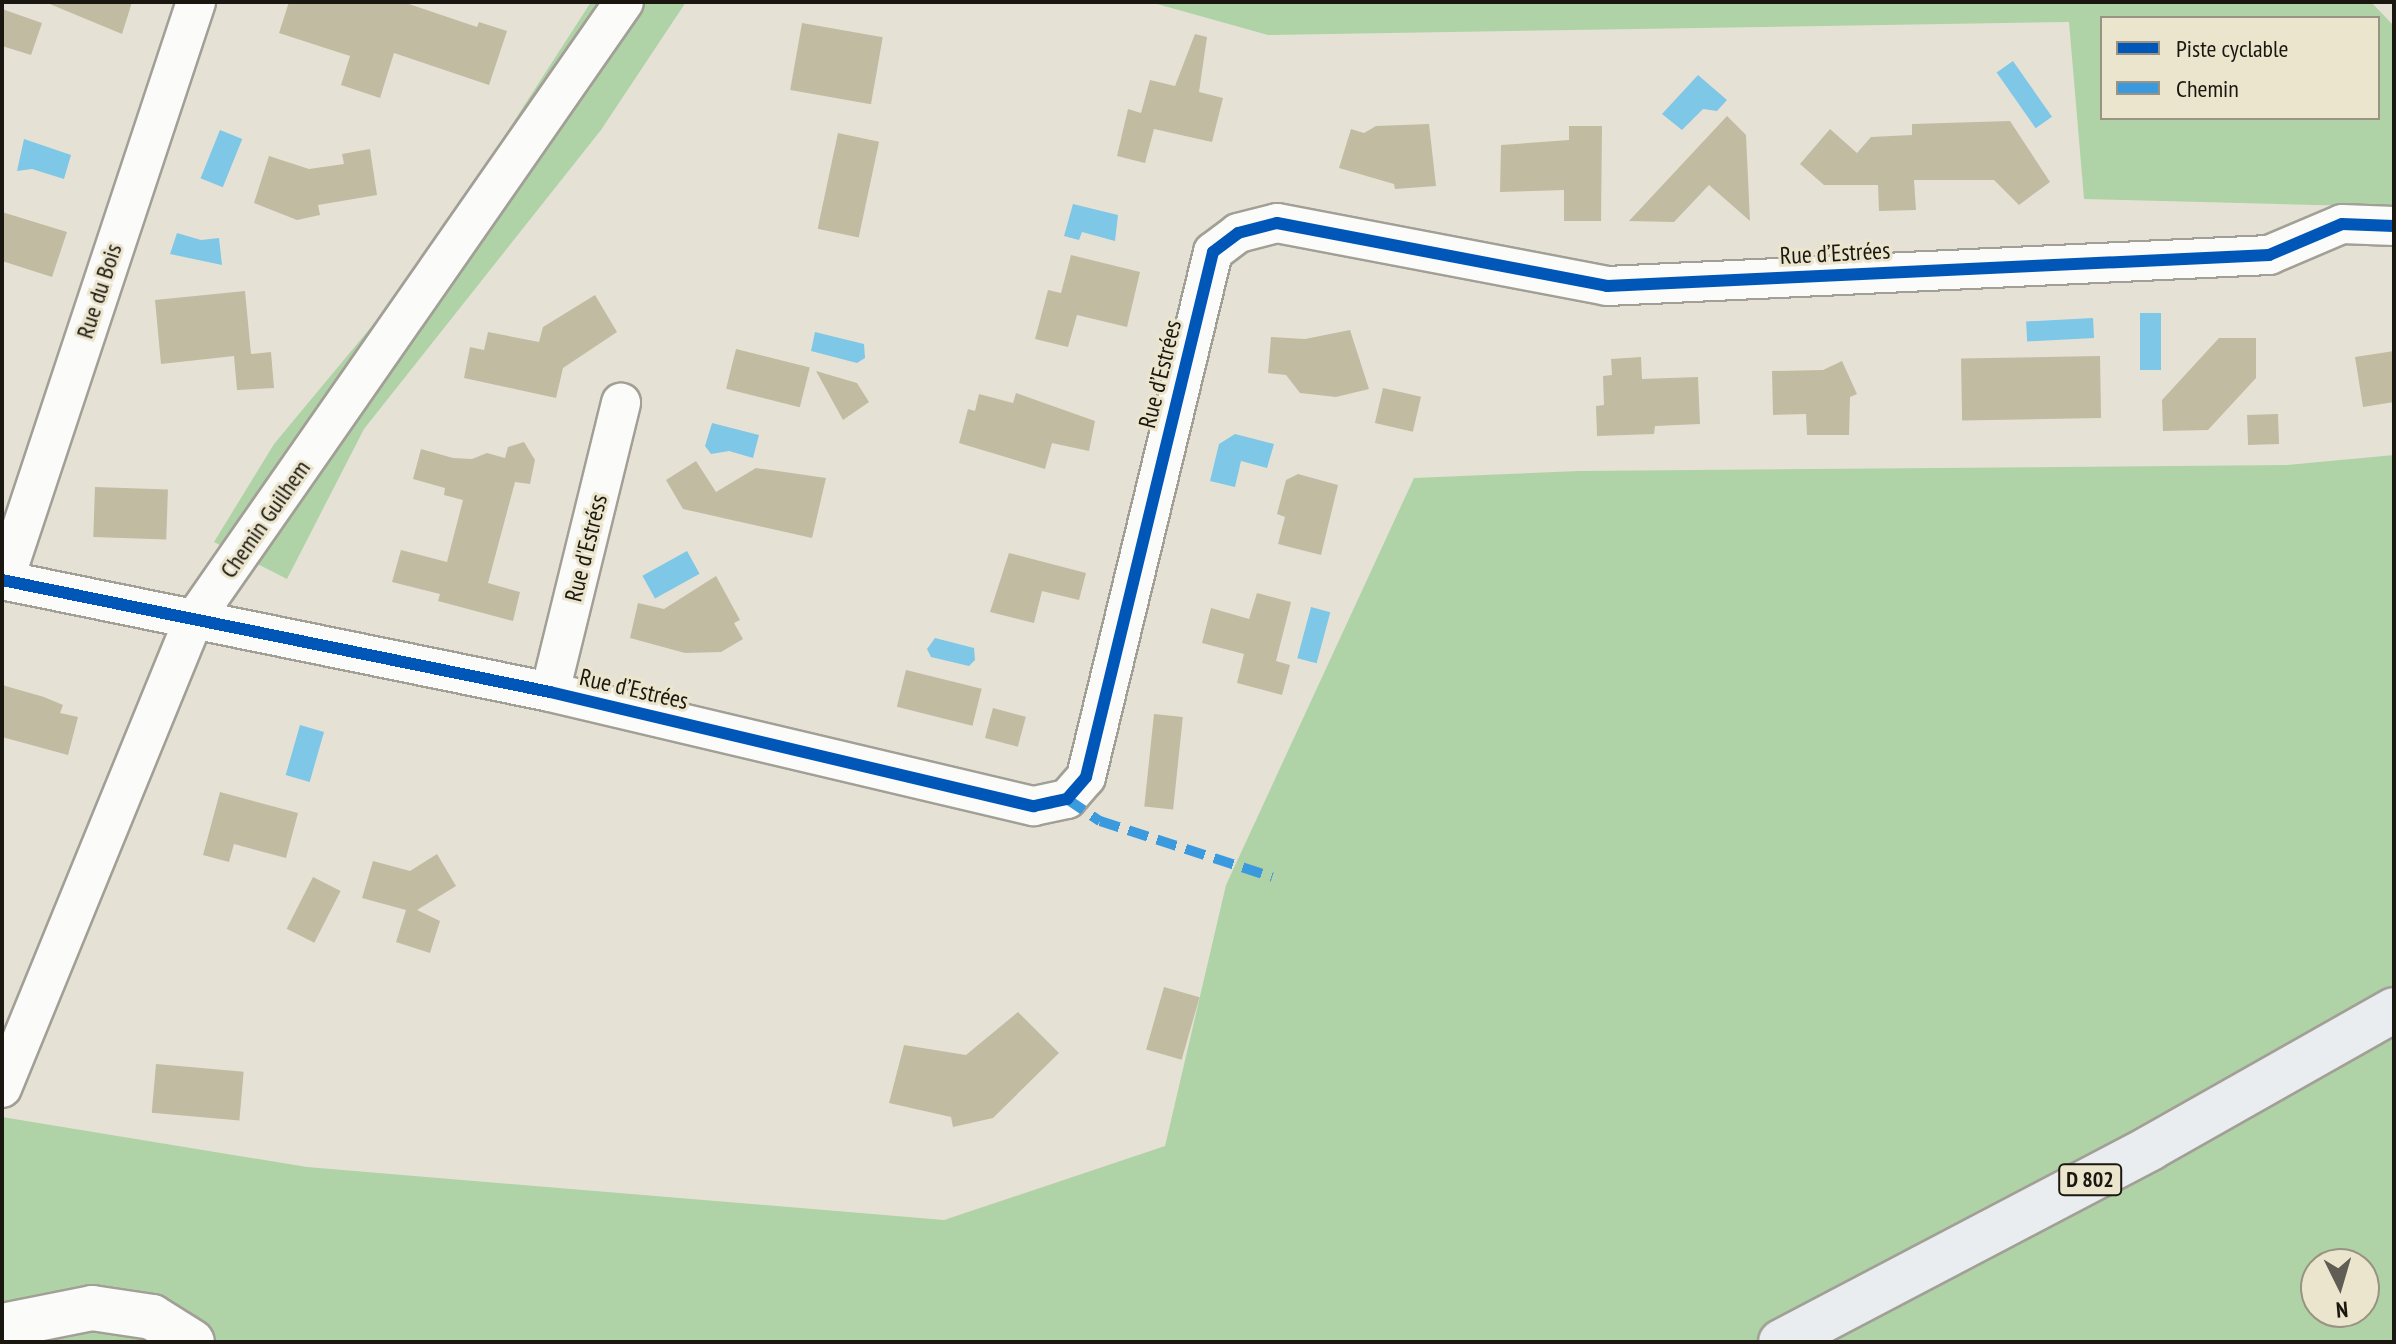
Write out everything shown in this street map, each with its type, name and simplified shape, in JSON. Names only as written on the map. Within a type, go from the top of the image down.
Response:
[{"type":"main road","name":"D 802","points":[[1781,1342],[2136,1155],[2394,1010]]},
{"type":"street","name":"Rue du Bois","points":[[3,581],[196,2]]},
{"type":"street","name":"Chemin Guilhem","points":[[2,1088],[193,621],[624,2]]},
{"type":"street","name":"Rue d’Estrées","points":[[3,581],[550,692],[1034,806],[1067,799],[1086,777],[1213,252],[1238,233],[1277,223],[1607,286],[2269,255],[2342,224],[2394,226]]},
{"type":"street","name":"Rue d'Estréss","points":[[550,692],[621,403]]},
{"type":"street","points":[[2,1326],[92,1308],[152,1317],[192,1342]]},
{"type":"green space","points":[[591,2],[686,2],[601,130],[364,429],[287,579],[214,542],[274,444],[416,273]]},
{"type":"green space","points":[[1150,2],[2371,2],[2394,26],[2394,207],[2084,199],[2069,22],[1268,35]]},
{"type":"green space","points":[[2394,455],[2394,1342],[2,1342],[2,1117],[307,1167],[944,1220],[1165,1146],[1226,885],[1414,478],[1579,471],[2287,465]]},
{"type":"water","points":[[2013,61],[2052,117],[2036,128],[1997,72]]},
{"type":"water","points":[[1698,75],[1727,100],[1717,111],[1703,109],[1682,130],[1662,114]]},
{"type":"water","points":[[220,130],[242,139],[223,187],[201,178]]},
{"type":"water","points":[[24,139],[71,155],[64,179],[32,169],[17,171]]},
{"type":"water","points":[[1073,204],[1118,215],[1115,241],[1082,232],[1079,240],[1064,236]]},
{"type":"water","points":[[177,233],[201,240],[219,238],[222,265],[170,254]]},
{"type":"water","points":[[2140,313],[2161,313],[2161,370],[2140,370]]},
{"type":"water","points":[[2093,318],[2094,338],[2027,341],[2026,322]]},
{"type":"water","points":[[815,332],[864,344],[865,358],[857,363],[811,351]]},
{"type":"water","points":[[712,423],[759,435],[753,458],[729,451],[711,454],[705,446]]},
{"type":"water","points":[[1235,434],[1274,444],[1267,468],[1241,461],[1235,487],[1210,481],[1219,444]]},
{"type":"water","points":[[687,551],[700,574],[655,598],[642,576]]},
{"type":"water","points":[[1311,607],[1330,612],[1317,663],[1297,658]]},
{"type":"water","points":[[935,638],[974,648],[975,660],[969,666],[931,657],[927,649]]},
{"type":"water","points":[[300,725],[324,732],[310,782],[286,775]]},
{"type":"building","points":[[45,2],[132,2],[122,34]]},
{"type":"building","points":[[289,2],[403,2],[477,27],[479,22],[507,31],[489,85],[394,53],[380,98],[341,85],[350,56],[279,33]]},
{"type":"building","points":[[2,9],[42,23],[31,55],[2,46]]},
{"type":"building","points":[[802,23],[883,37],[871,104],[790,90]]},
{"type":"building","points":[[1195,34],[1207,37],[1199,92],[1223,98],[1212,142],[1154,129],[1145,163],[1117,156],[1128,109],[1141,113],[1150,80],[1175,86]]},
{"type":"building","points":[[1727,116],[1746,135],[1750,221],[1709,185],[1674,222],[1629,221]]},
{"type":"building","points":[[2010,121],[2050,182],[2019,205],[1994,180],[1914,180],[1916,210],[1879,211],[1878,185],[1824,185],[1800,164],[1830,129],[1857,153],[1871,137],[1912,135],[1912,124]]},
{"type":"building","points":[[1429,124],[1436,186],[1395,189],[1394,184],[1339,168],[1351,129],[1364,133],[1376,126]]},
{"type":"building","points":[[1569,126],[1602,126],[1601,221],[1564,221],[1564,190],[1500,192],[1501,145],[1569,140]]},
{"type":"building","points":[[838,133],[879,142],[859,238],[818,229]]},
{"type":"building","points":[[370,149],[377,195],[318,205],[320,215],[297,220],[254,203],[269,156],[309,169],[344,164],[342,154]]},
{"type":"building","points":[[2,212],[67,232],[52,277],[2,261]]},
{"type":"building","points":[[1071,255],[1140,272],[1127,327],[1077,315],[1068,347],[1035,339],[1048,290],[1061,293]]},
{"type":"building","points":[[245,291],[251,354],[271,352],[274,388],[237,390],[234,356],[161,364],[155,300]]},
{"type":"building","points":[[595,295],[617,332],[563,368],[556,398],[464,378],[470,347],[484,350],[488,332],[539,342],[543,327]]},
{"type":"building","points":[[1350,330],[1369,389],[1336,397],[1300,393],[1286,375],[1268,373],[1271,337],[1305,339]]},
{"type":"building","points":[[2219,338],[2256,338],[2256,378],[2208,430],[2163,431],[2162,400]]},
{"type":"building","points":[[736,349],[810,367],[800,407],[726,389]]},
{"type":"building","points":[[2394,351],[2394,402],[2363,407],[2355,357]]},
{"type":"building","points":[[2100,356],[2101,418],[1962,420],[1961,358]]},
{"type":"building","points":[[1641,357],[1642,379],[1698,377],[1700,424],[1655,426],[1654,434],[1597,436],[1596,406],[1604,405],[1603,376],[1612,375],[1611,359]]},
{"type":"building","points":[[1842,361],[1857,394],[1850,397],[1849,435],[1807,435],[1806,414],[1773,415],[1772,371],[1823,370]]},
{"type":"building","points":[[816,371],[857,383],[869,402],[843,420]]},
{"type":"building","points":[[1383,388],[1421,397],[1413,432],[1375,423]]},
{"type":"building","points":[[1016,393],[1095,421],[1089,451],[1052,443],[1045,469],[959,443],[968,409],[975,411],[979,394],[1013,403]]},
{"type":"building","points":[[2278,414],[2279,444],[2248,445],[2247,415]]},
{"type":"building","points":[[524,442],[535,460],[530,484],[515,482],[488,583],[520,592],[513,621],[438,601],[440,594],[392,582],[401,550],[447,562],[463,500],[444,495],[445,488],[413,479],[421,449],[453,458],[472,459],[487,453],[505,458],[508,447]]},
{"type":"building","points":[[696,461],[716,492],[756,468],[826,478],[812,538],[683,509],[666,480]]},
{"type":"building","points":[[1298,474],[1338,485],[1321,555],[1278,544],[1285,517],[1277,514],[1286,480]]},
{"type":"building","points":[[95,487],[168,490],[166,540],[93,537]]},
{"type":"building","points":[[1009,553],[1086,573],[1079,600],[1042,591],[1034,623],[990,612]]},
{"type":"building","points":[[716,576],[740,620],[734,623],[743,639],[721,652],[685,653],[630,638],[638,603],[664,609]]},
{"type":"building","points":[[1257,593],[1291,602],[1276,661],[1290,665],[1282,695],[1237,683],[1244,654],[1202,643],[1211,608],[1249,619]]},
{"type":"building","points":[[906,670],[982,689],[972,726],[897,707]]},
{"type":"building","points":[[2,685],[63,705],[60,713],[78,717],[68,755],[2,737]]},
{"type":"building","points":[[993,708],[1026,717],[1018,747],[985,738]]},
{"type":"building","points":[[1154,714],[1183,717],[1173,810],[1144,806]]},
{"type":"building","points":[[220,792],[298,813],[286,858],[234,844],[229,862],[203,855]]},
{"type":"building","points":[[437,854],[456,886],[417,910],[440,921],[430,953],[396,942],[406,910],[362,898],[373,861],[410,871]]},
{"type":"building","points":[[313,877],[341,891],[314,943],[287,929]]},
{"type":"building","points":[[1164,987],[1200,997],[1182,1060],[1146,1049]]},
{"type":"building","points":[[1018,1012],[1059,1053],[993,1118],[953,1127],[951,1117],[889,1103],[904,1045],[966,1055]]},
{"type":"building","points":[[156,1064],[244,1072],[239,1120],[152,1113]]},
{"type":"marked path","points":[[1067,799],[1100,821],[1272,877]]},
{"type":"cycle path","points":[[2,580],[550,692],[1034,806],[1067,799],[1086,777],[1213,252],[1238,233],[1277,223],[1607,286],[2269,255],[2342,224],[2394,226]]}]
